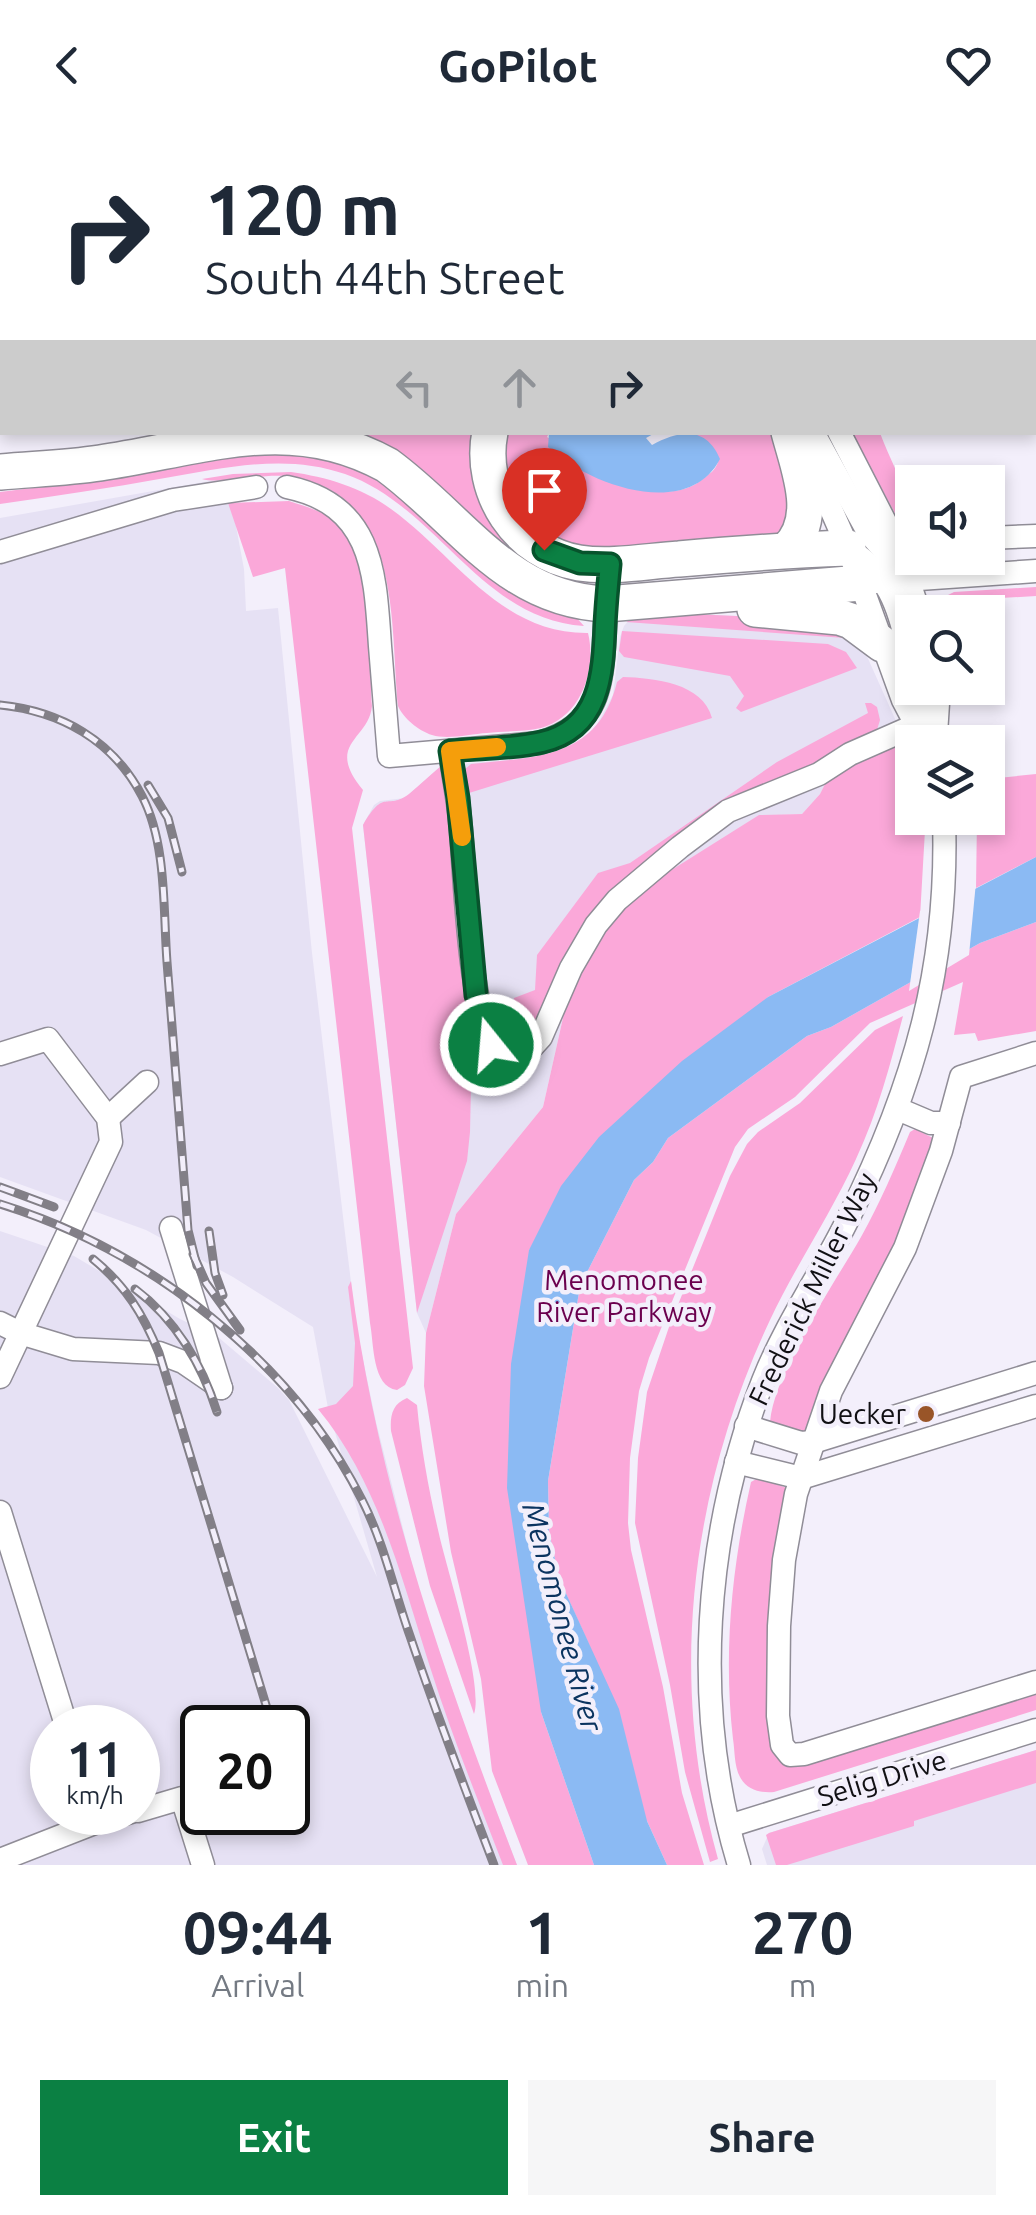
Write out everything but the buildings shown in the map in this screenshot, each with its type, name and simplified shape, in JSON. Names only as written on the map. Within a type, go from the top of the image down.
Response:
[{"type":"highway","points":[[0,470],[145,435]]},
{"type":"highway","points":[[490,435],[486,457],[491,488],[509,520],[521,534],[561,558],[610,564],[884,544]]},
{"type":"highway","points":[[787,550],[804,526],[805,509],[790,435]]},
{"type":"highway","points":[[0,470],[96,464],[260,436],[320,438],[368,454],[387,465],[518,578],[546,593],[578,602],[606,604],[886,582]]},
{"type":"highway","points":[[675,596],[730,607],[839,617],[895,651]]},
{"type":"street","points":[[800,435],[884,544]]},
{"type":"street","points":[[815,435],[868,532],[884,544]]},
{"type":"street","points":[[841,435],[884,544],[895,635]]},
{"type":"street","points":[[0,552],[174,500],[256,487]]},
{"type":"street","points":[[287,488],[308,493],[338,510],[367,550],[376,588],[389,756],[539,743],[568,732],[579,723],[599,692],[604,668],[610,564]]},
{"type":"street","points":[[1005,537],[1036,536]]},
{"type":"street","points":[[884,544],[865,559],[900,595]]},
{"type":"street","points":[[886,582],[1036,571]]},
{"type":"street","points":[[886,582],[895,599]]},
{"type":"street","points":[[450,751],[476,995],[491,1045],[498,1055],[532,1048],[541,1038],[571,968],[596,925],[617,900],[680,846],[728,811],[819,774],[876,741],[895,740]]},
{"type":"street","name":"Frederick Miller Way","points":[[739,1865],[728,1826],[714,1736],[710,1644],[717,1550],[746,1426],[791,1320],[847,1221],[898,1109],[918,1043],[942,925],[945,835]]},
{"type":"street","points":[[0,1054],[48,1040],[108,1118],[111,1142],[10,1328],[0,1377]]},
{"type":"street","points":[[1036,1053],[961,1077],[906,1248],[831,1391],[802,1478],[784,1560],[778,1716],[782,1745],[790,1756],[804,1754],[1036,1682]]},
{"type":"street","points":[[108,1118],[147,1082]]},
{"type":"street","points":[[898,1109],[931,1124],[948,1123]]},
{"type":"street","points":[[10,1328],[73,1348],[159,1353],[183,1362],[221,1388],[171,1228]]},
{"type":"street","points":[[746,1426],[800,1443],[813,1442],[1036,1373]]},
{"type":"street","points":[[962,1396],[971,1426]]},
{"type":"street","points":[[736,1462],[802,1478],[1036,1406]]},
{"type":"street","points":[[0,1512],[60,1705]]},
{"type":"street","name":"Selig Drive","points":[[728,1826],[1036,1730]]},
{"type":"street","points":[[160,1804],[182,1798],[203,1865]]},
{"type":"street","points":[[0,1860],[55,1835]]},
{"type":"shaded area","points":[[227,478],[244,569],[246,611],[278,608],[312,953],[357,1331],[376,1422],[419,1592],[517,1865],[0,1865],[0,1231],[74,1256],[218,1337],[278,1388],[289,1400],[377,1577],[328,1408],[313,1327],[233,1277],[146,1230],[0,1177],[0,518]]},
{"type":"shaded area","points":[[648,612],[805,619],[861,643],[898,725],[895,745],[830,774],[820,794],[802,814],[758,816],[712,846],[565,1009],[543,1107],[456,1214],[426,1333],[417,1313],[363,825],[374,805],[405,798],[441,766],[546,756],[582,739],[595,728],[613,695],[620,637],[631,618]]},
{"type":"shaded area","points":[[1036,1750],[1036,1865],[767,1865],[762,1849],[769,1833]]},
{"type":"green space","points":[[345,435],[478,435],[476,473],[586,584],[556,585]]},
{"type":"green space","points":[[503,435],[548,435],[603,471],[644,488],[665,491],[685,489],[717,465],[711,447],[695,435],[774,435],[793,498],[783,535],[604,552],[561,546],[509,498]]},
{"type":"green space","points":[[853,435],[881,435],[895,470],[895,514]]},
{"type":"green space","points":[[256,451],[347,459],[584,626],[548,619],[516,604],[487,583],[407,510],[377,489],[322,468],[278,463],[232,467],[0,504],[0,492],[121,477]]},
{"type":"green space","points":[[291,472],[343,484],[380,501],[481,589],[529,621],[557,630],[588,633],[588,676],[576,703],[555,722],[528,730],[445,737],[412,724],[398,706],[394,637],[383,566],[372,535],[354,508],[328,489],[292,477],[202,479]]},
{"type":"green space","points":[[289,501],[327,516],[350,540],[368,610],[372,706],[348,752],[348,762],[363,790],[352,828],[413,1368],[405,1385],[397,1390],[383,1381],[374,1353],[285,568],[253,577],[228,503]]},
{"type":"green space","points":[[1036,587],[1036,596],[948,595]]},
{"type":"green space","points":[[648,612],[805,619],[833,624],[845,638],[626,622]]},
{"type":"green space","points":[[622,631],[828,644],[846,652],[857,668],[741,712],[736,708],[744,696],[730,676],[624,657],[619,651]]},
{"type":"green space","points":[[623,677],[662,681],[688,690],[707,706],[712,718],[469,793],[464,770],[471,764],[541,755],[580,740],[608,707],[617,682]]},
{"type":"green space","points":[[865,703],[877,707],[880,720],[876,733],[823,764],[762,786],[635,876],[538,1028],[517,1048],[506,1035],[514,998],[535,990],[537,955],[598,873],[630,863],[777,762],[868,713]]},
{"type":"green space","points":[[895,745],[895,835],[925,835],[920,917],[768,997],[529,1250],[541,1712],[594,1865],[528,1865],[492,1771],[481,1679],[451,1552],[424,1386],[426,1333],[456,1214],[543,1107],[565,1009],[603,928],[662,876],[759,815],[802,814],[820,794],[830,774]]},
{"type":"green space","points":[[441,766],[452,814],[471,1085],[470,1132],[467,1161],[417,1313],[363,825],[381,803],[401,799]]},
{"type":"green space","points":[[1036,774],[1036,857],[976,888],[977,835],[1005,835],[1005,777]]},
{"type":"green space","name":"Menomonee River Parkway","points":[[1036,922],[1036,1031],[978,1041],[975,1033],[954,1035],[963,982],[870,1023],[795,1097],[748,1129],[735,1147],[649,1358],[639,1391],[630,1458],[628,1523],[682,1793],[704,1865],[667,1865],[647,1821],[636,1814],[591,1649],[559,1578],[549,1532],[548,1481],[580,1286],[634,1180],[653,1162],[668,1138],[807,1036],[831,1027],[980,943]]},
{"type":"green space","points":[[903,1016],[864,1141],[770,1320],[743,1384],[721,1450],[705,1517],[691,1653],[702,1791],[718,1859],[710,1862],[685,1772],[635,1523],[647,1392],[669,1327],[730,1176],[747,1144],[800,1103],[875,1030]]},
{"type":"green space","points":[[915,1129],[933,1138],[911,1219],[809,1431],[803,1433],[770,1422],[774,1401],[794,1353],[868,1224],[910,1132]]},
{"type":"green space","points":[[351,1281],[378,1431],[416,1578],[517,1865],[503,1865],[373,1500],[318,1409],[336,1404],[353,1386],[355,1343],[348,1287]]},
{"type":"green space","points":[[407,1398],[417,1405],[432,1502],[474,1679],[474,1714],[430,1586],[391,1431],[393,1411]]},
{"type":"green space","points":[[758,1478],[790,1489],[776,1752],[782,1763],[788,1766],[1036,1691],[1036,1710],[774,1792],[746,1785],[735,1758],[729,1642],[739,1545],[751,1482]]},
{"type":"green space","points":[[1036,1750],[1036,1783],[914,1821],[914,1826],[776,1865],[766,1835],[769,1833]]},
{"type":"water","points":[[549,435],[651,435],[646,438],[652,445],[672,436],[696,435],[707,441],[720,459],[705,478],[685,489],[637,491],[587,474],[548,447]]},
{"type":"water","name":"Menomonee River","points":[[1036,857],[1036,922],[980,943],[831,1027],[807,1036],[668,1138],[653,1162],[634,1180],[580,1286],[548,1481],[549,1532],[559,1578],[619,1709],[647,1821],[667,1865],[594,1865],[541,1712],[507,1488],[511,1364],[529,1250],[561,1186],[599,1137],[682,1061],[768,997]]},
{"type":"pier","points":[[976,882],[969,955],[909,991],[920,911]]},
{"type":"railway","points":[[0,705],[64,722],[100,744],[130,776],[150,815],[162,877],[188,1230],[197,1266]]},
{"type":"railway","points":[[148,785],[168,818],[182,872]]},
{"type":"railway","points":[[0,1187],[54,1207]]},
{"type":"railway","points":[[0,1204],[110,1250],[162,1281],[211,1317],[297,1401],[332,1449],[370,1516],[430,1694],[494,1865]]},
{"type":"railway","points":[[209,1231],[215,1273],[223,1295]]},
{"type":"railway","points":[[193,1254],[206,1283],[240,1330]]},
{"type":"railway","points":[[93,1259],[132,1302],[159,1353],[266,1705]]},
{"type":"railway","points":[[135,1289],[175,1328],[203,1377],[217,1412]]},
{"type":"slow traffic","points":[[462,837],[450,751],[497,747]]},
{"type":"place","name":"Uecker","points":[[926,1414]]},
{"type":"route","points":[[491,1045],[476,995],[450,751],[539,743],[568,732],[590,711],[604,668],[610,564],[580,563],[544,550]]}]
